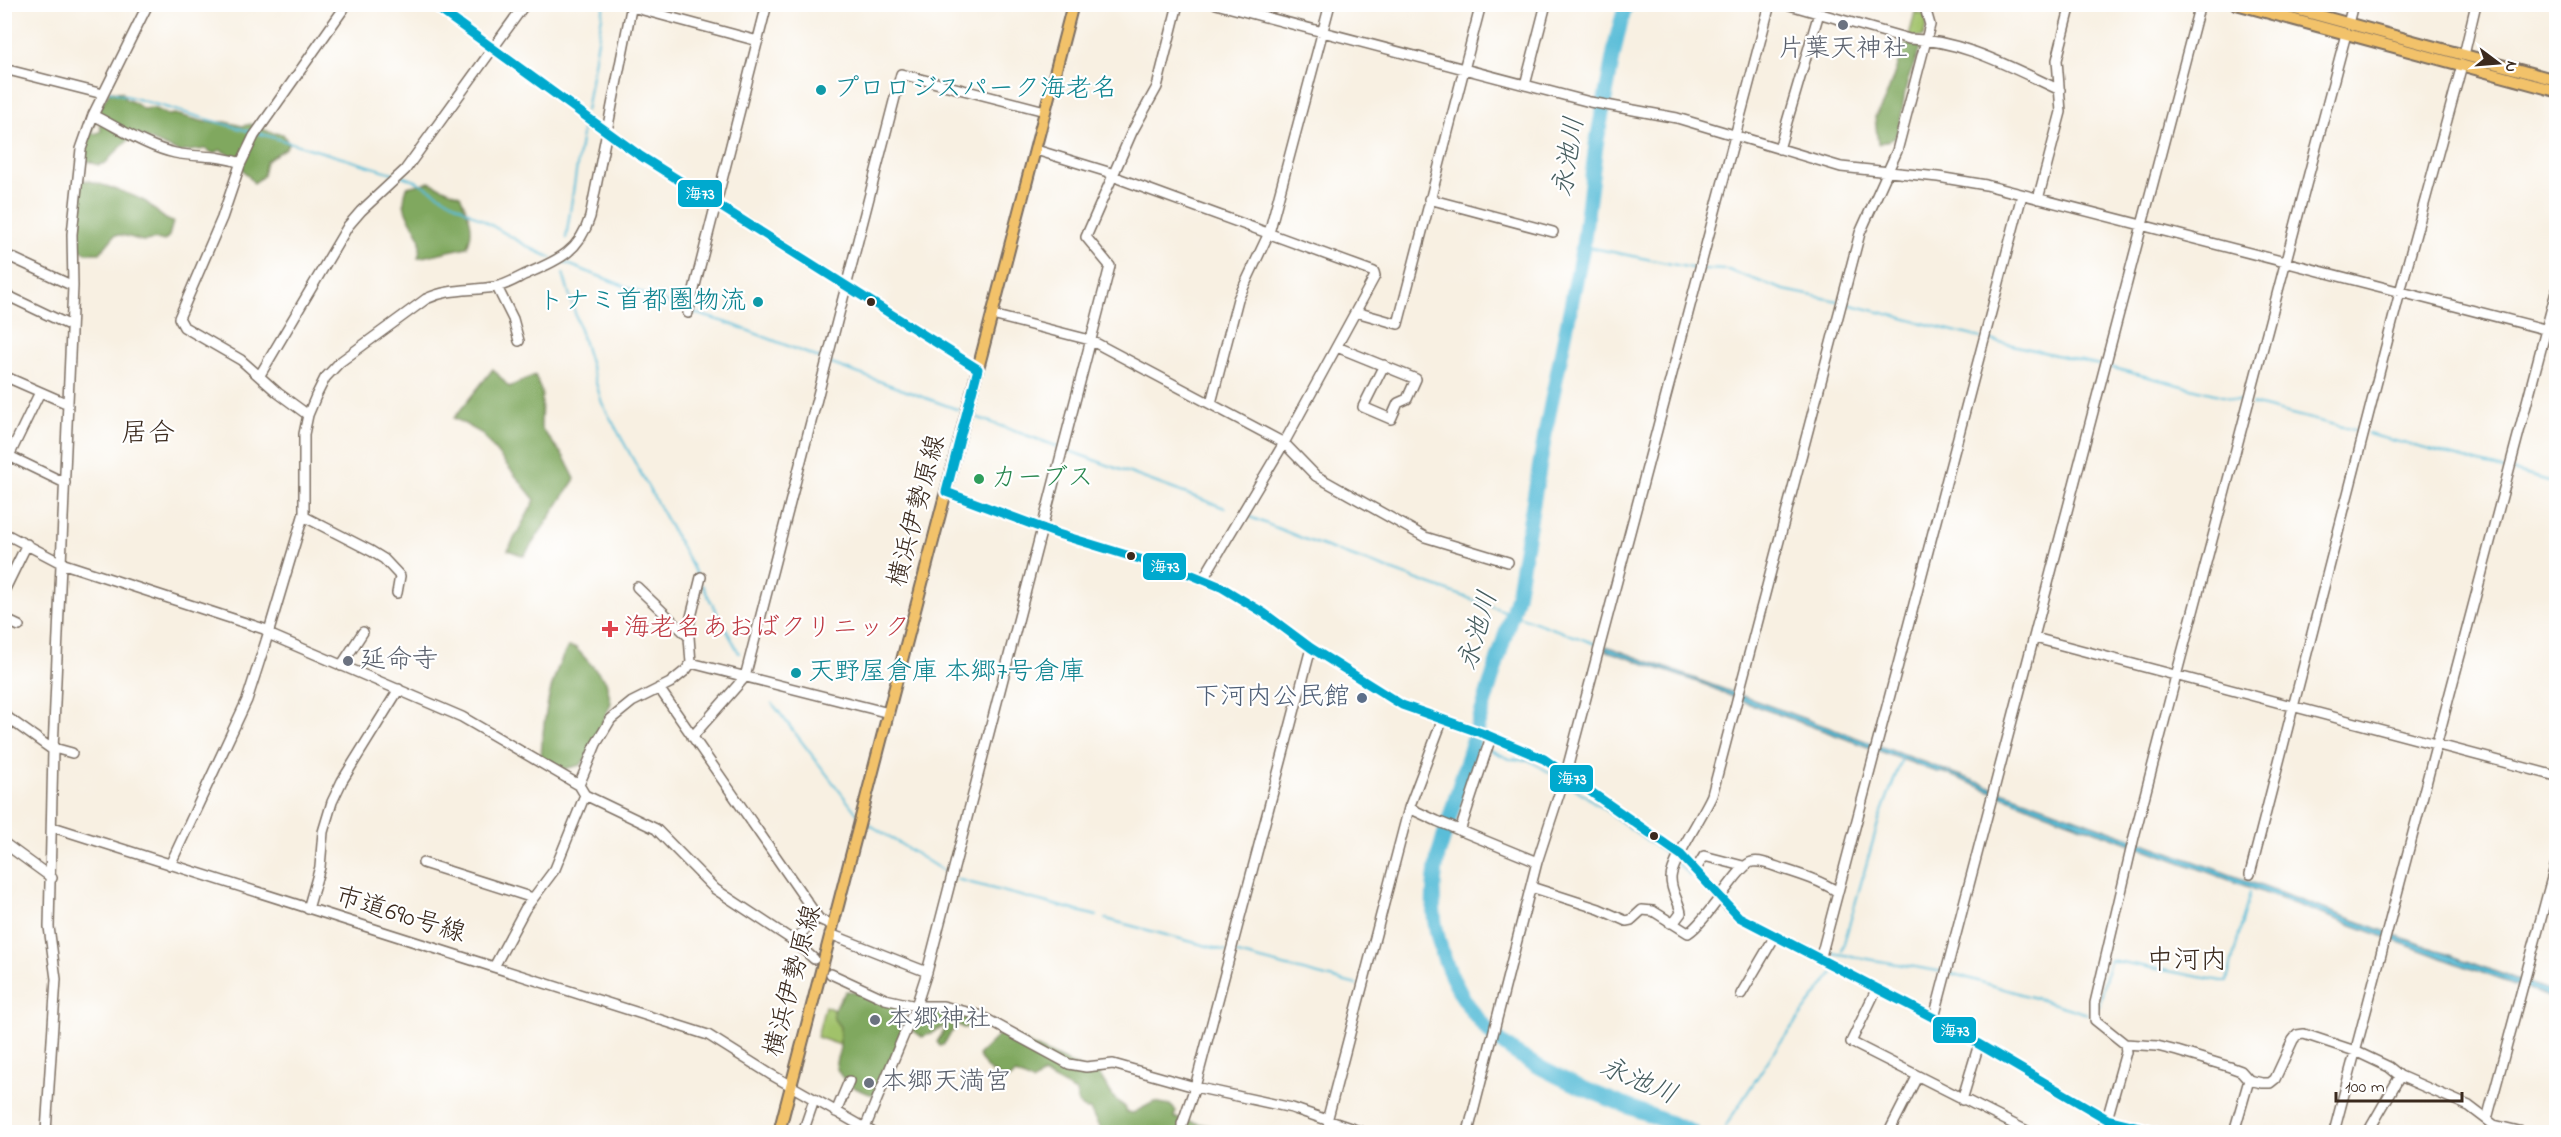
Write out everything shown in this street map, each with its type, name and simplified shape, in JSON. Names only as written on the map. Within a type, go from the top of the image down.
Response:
[{"type":"main road","name":"横浜伊勢原線","points":[[779,1132],[1073,4]]},
{"type":"main road","points":[[2236,4],[2346,34],[2556,80]]},
{"type":"main road","points":[[2277,4],[2346,34]]},
{"type":"main road","points":[[2463,60],[2556,91]]},
{"type":"street","points":[[46,1132],[56,979],[49,927],[73,286],[72,234],[81,149],[93,115],[148,4]]},
{"type":"street","points":[[308,415],[278,393],[241,360],[184,327],[179,318],[222,218],[241,163],[256,133],[347,4]]},
{"type":"street","points":[[431,4],[639,156],[978,369]]},
{"type":"street","points":[[260,375],[348,226],[400,175],[525,4]]},
{"type":"street","points":[[688,311],[768,4]]},
{"type":"street","points":[[869,1130],[927,972],[1110,266],[1086,237],[1132,132],[1157,87],[1178,4]]},
{"type":"street","points":[[1216,4],[1595,103],[1677,118],[1841,167],[1965,181],[2556,332]]},
{"type":"street","points":[[1210,403],[1238,299],[1269,233],[1330,4]]},
{"type":"street","points":[[1356,312],[1398,324],[1481,4]]},
{"type":"street","points":[[1525,85],[1546,4]]},
{"type":"street","points":[[1468,1132],[1531,887],[1600,646],[1770,4]]},
{"type":"street","points":[[1786,4],[1910,39],[1927,39],[1986,55],[2060,90]]},
{"type":"street","points":[[1670,923],[1681,913],[1673,895],[1671,879],[1677,860],[1712,795],[1860,233],[1897,151],[1930,25],[1924,4]]},
{"type":"street","points":[[2038,199],[2061,112],[2057,60],[2071,4]]},
{"type":"street","points":[[1934,1018],[2200,4]]},
{"type":"street","points":[[2354,4],[2133,842],[2094,1011],[2100,1025],[2125,1044],[2157,1046],[2207,1059],[2241,1071],[2249,1080],[2266,1083],[2275,1079],[2293,1040],[2301,1034],[2355,1051],[2389,1067],[2400,1076],[2469,1106],[2491,1126],[2523,1132]]},
{"type":"street","points":[[2250,874],[2476,4]]},
{"type":"street","points":[[170,864],[247,700],[303,516],[305,495],[303,450],[308,415],[329,372],[371,337],[438,293],[500,286],[553,262],[566,254],[578,242],[588,225],[632,6],[758,41]]},
{"type":"street","points":[[1779,149],[1819,13]]},
{"type":"street","points":[[4,69],[103,94]]},
{"type":"street","points":[[692,737],[745,677],[830,356],[901,74],[1045,111]]},
{"type":"street","points":[[93,115],[163,150],[185,155],[220,156],[241,163]]},
{"type":"street","points":[[1036,150],[1113,174],[1374,272],[1375,276],[1284,443],[1203,579]]},
{"type":"street","points":[[1820,960],[2022,195]]},
{"type":"street","points":[[1429,199],[1553,232]]},
{"type":"street","points":[[4,254],[73,286]]},
{"type":"street","points":[[500,286],[519,341]]},
{"type":"street","points":[[2334,1132],[2556,292]]},
{"type":"street","points":[[4,294],[71,326]]},
{"type":"street","points":[[992,315],[1090,340],[1284,443],[1316,476],[1425,537],[1508,562]]},
{"type":"street","points":[[1337,346],[1384,365],[1416,379],[1407,399],[1398,403],[1390,419],[1363,407],[1384,365]]},
{"type":"street","points":[[4,389],[7,377],[68,404]]},
{"type":"street","points":[[40,392],[7,455],[65,483]]},
{"type":"street","points":[[946,492],[1043,528],[1203,579],[1236,595],[1311,648],[1402,705],[1467,729],[1487,742],[1544,759],[1564,778],[1677,860],[1696,869],[1720,900],[1739,917],[1934,1018],[2107,1119],[2160,1132]]},
{"type":"street","points":[[303,516],[371,551],[399,572],[401,581],[397,593]]},
{"type":"street","points":[[4,533],[61,563],[228,615],[462,717],[579,785],[585,795],[657,829],[715,889],[794,941],[814,958]]},
{"type":"street","points":[[4,591],[27,544]]},
{"type":"street","points":[[687,633],[700,582]]},
{"type":"street","points":[[579,785],[602,732],[611,719],[632,702],[681,675],[691,663],[687,633],[637,587]]},
{"type":"street","points":[[4,619],[19,626]]},
{"type":"street","points":[[341,666],[363,632]]},
{"type":"street","points":[[2035,638],[2556,777]]},
{"type":"street","points":[[1182,1128],[1195,1087],[1311,648]]},
{"type":"street","points":[[691,663],[889,713]]},
{"type":"street","points":[[659,688],[817,916],[831,930],[927,972]]},
{"type":"street","points":[[308,909],[320,867],[323,832],[332,802],[342,781],[399,689]]},
{"type":"street","points":[[4,715],[54,749],[72,753]]},
{"type":"street","points":[[1327,1121],[1409,808],[1442,721]]},
{"type":"street","points":[[1460,830],[1487,742]]},
{"type":"street","points":[[494,967],[525,909],[555,870],[585,795]]},
{"type":"street","points":[[1409,808],[1538,861]]},
{"type":"street","name":"市道690号線","points":[[53,827],[708,1035],[814,1100],[869,1130]]},
{"type":"street","points":[[4,843],[52,878]]},
{"type":"street","points":[[1696,869],[1704,856],[1743,866]]},
{"type":"street","points":[[1531,887],[1599,909],[1626,921],[1647,909],[1688,933],[1720,900],[1743,866],[1752,861],[1823,882],[1838,892]]},
{"type":"street","points":[[423,863],[533,898]]},
{"type":"street","points":[[2491,1126],[2523,984],[2556,863]]},
{"type":"street","points":[[794,941],[817,916]]},
{"type":"street","points":[[1741,994],[1775,936]]},
{"type":"street","points":[[831,974],[848,984],[885,999],[916,1006],[943,1006],[979,1015],[1069,1064],[1086,1067],[1113,1064],[1195,1087],[1292,1108],[1362,1132]]},
{"type":"street","points":[[1877,988],[1851,1042],[2029,1132]]},
{"type":"street","points":[[1962,1100],[1978,1044]]},
{"type":"street","points":[[2100,1132],[2107,1119],[2126,1052],[2125,1044]]},
{"type":"street","points":[[2368,1132],[2400,1076]]},
{"type":"street","points":[[1889,1132],[1917,1077]]},
{"type":"street","points":[[2234,1132],[2249,1080]]},
{"type":"street","points":[[836,1112],[849,1082]]},
{"type":"street","points":[[803,1132],[814,1100]]},
{"type":"green space","points":[[1915,12],[1924,15],[1927,23],[1923,37],[1909,37]]},
{"type":"green space","points":[[1915,41],[1919,45],[1919,50],[1906,87],[1898,132],[1895,138],[1878,144],[1875,117],[1905,45]]},
{"type":"green space","points":[[110,91],[122,92],[125,99],[143,109],[153,108],[168,115],[175,114],[205,122],[226,122],[242,126],[251,124],[272,133],[283,134],[288,143],[286,148],[266,161],[263,176],[254,183],[235,160],[220,150],[214,154],[206,149],[179,152],[134,133],[106,163],[98,165],[83,159],[93,121],[97,120],[91,132],[95,134],[101,131],[98,111]]},
{"type":"green space","points":[[82,180],[132,195],[144,201],[173,222],[169,236],[164,241],[156,239],[144,241],[115,235],[100,253],[86,253],[75,246],[77,183]]},
{"type":"green space","points":[[429,182],[460,195],[470,221],[470,240],[467,247],[418,258],[419,237],[408,216],[404,199],[407,187]]},
{"type":"green space","points":[[493,369],[509,387],[535,375],[542,393],[541,428],[564,457],[575,479],[524,556],[508,550],[535,500],[481,433],[454,418]]},
{"type":"green space","points":[[568,647],[576,648],[606,681],[611,703],[591,750],[581,765],[564,769],[541,757],[548,701],[561,659]]},
{"type":"green space","points":[[846,991],[903,1007],[903,1026],[900,1038],[875,1095],[863,1092],[851,1085],[841,1076],[836,1064],[840,1048],[840,1027],[834,1019],[833,1011]]},
{"type":"green space","points":[[825,1006],[848,1016],[840,1045],[817,1037]]},
{"type":"green space","points":[[934,1007],[970,1017],[970,1027],[963,1028],[952,1021],[950,1023],[954,1028],[944,1044],[940,1046],[937,1042],[947,1026],[922,1037],[911,1029],[915,1009]]},
{"type":"green space","points":[[1000,1034],[1009,1035],[1087,1071],[1099,1074],[1114,1098],[1125,1107],[1127,1112],[1133,1113],[1154,1102],[1170,1105],[1176,1111],[1174,1117],[1179,1119],[1224,1129],[1260,1132],[1102,1132],[1090,1110],[1086,1110],[1078,1103],[1076,1092],[1043,1074],[1033,1082],[1016,1074],[1006,1080],[988,1070],[978,1055]]},
{"type":"water","points":[[1606,646],[2556,994],[2556,1000],[2028,806],[1945,773],[1742,701],[1706,685],[1605,650]]},
{"type":"waterway","points":[[586,111],[604,4]]},
{"type":"waterway","name":"永池川","points":[[1626,4],[1617,37],[1596,145],[1583,246],[1546,429],[1517,596],[1438,856],[1433,906],[1439,941],[1452,978],[1473,1012],[1499,1040],[1514,1052],[1556,1076],[1692,1132]]},
{"type":"waterway","points":[[109,91],[252,132]]},
{"type":"waterway","points":[[566,238],[584,120]]},
{"type":"waterway","points":[[258,133],[396,174]]},
{"type":"waterway","points":[[402,176],[416,181],[532,249],[552,258]]},
{"type":"waterway","points":[[1583,246],[1696,269]]},
{"type":"waterway","points":[[560,261],[686,310]]},
{"type":"waterway","points":[[1702,269],[1728,270],[1784,290],[1838,301]]},
{"type":"waterway","points":[[563,273],[602,403],[698,577]]},
{"type":"waterway","points":[[1844,303],[1981,338]]},
{"type":"waterway","points":[[691,312],[731,324],[824,360]]},
{"type":"waterway","points":[[1986,339],[2104,366]]},
{"type":"waterway","points":[[829,363],[959,410]]},
{"type":"waterway","points":[[2109,367],[2246,402]]},
{"type":"waterway","points":[[2252,404],[2362,432]]},
{"type":"waterway","points":[[976,417],[1059,447]]},
{"type":"waterway","points":[[2368,434],[2507,470]]},
{"type":"waterway","points":[[1064,449],[1225,508]]},
{"type":"waterway","points":[[2513,471],[2556,483]]},
{"type":"waterway","points":[[1250,517],[1304,539],[1596,644]]},
{"type":"waterway","points":[[702,585],[739,653]]},
{"type":"waterway","points":[[772,703],[858,815]]},
{"type":"waterway","points":[[1474,743],[1485,748]]},
{"type":"waterway","points":[[1490,750],[1510,759],[1528,760],[1561,779]]},
{"type":"waterway","points":[[1842,950],[1879,820],[1901,761]]},
{"type":"waterway","points":[[1566,782],[1673,859]]},
{"type":"waterway","points":[[864,821],[948,874]]},
{"type":"waterway","points":[[1677,863],[1690,876]]},
{"type":"waterway","points":[[956,879],[1097,916]]},
{"type":"waterway","points":[[2099,1006],[2110,960],[2227,981],[2250,892]]},
{"type":"waterway","points":[[1106,919],[1226,951]]},
{"type":"waterway","points":[[1234,953],[1357,985]]},
{"type":"waterway","points":[[1833,953],[1944,972]]},
{"type":"waterway","points":[[1725,1127],[1777,1047],[1833,973]]},
{"type":"waterway","points":[[1951,973],[2088,1014]]},
{"type":"transit line","name":"海73","points":[[432,4],[639,155],[978,369]]},
{"type":"transit line","name":"海73","points":[[946,492],[978,369]]},
{"type":"transit line","name":"海73","points":[[946,492],[1058,534],[1192,575],[1221,587],[1264,613],[1311,648],[1402,705],[1487,735],[1544,759],[1681,855],[1739,917],[1934,1018],[2107,1119],[2160,1132]]},
{"type":"place","name":"片葉天神社","points":[[1843,25]]},
{"type":"place","name":"プロロジスパーク海老名","points":[[821,90]]},
{"type":"place","name":"トナミ首都圏物流","points":[[758,302]]},
{"type":"place","name":"カーブス","points":[[979,479]]},
{"type":"place","name":"海老名あおばクリニック","points":[[610,629]]},
{"type":"place","name":"延命寺","points":[[348,661]]},
{"type":"place","name":"天野屋倉庫 本郷7号倉庫","points":[[796,673]]},
{"type":"place","name":"下河内公民館","points":[[1362,698]]},
{"type":"place","name":"本郷神社","points":[[875,1020]]},
{"type":"place","name":"本郷天満宮","points":[[869,1083]]},
{"type":"district","name":"居合","points":[[148,434]]},
{"type":"district","name":"中河内","points":[[2187,961]]}]
